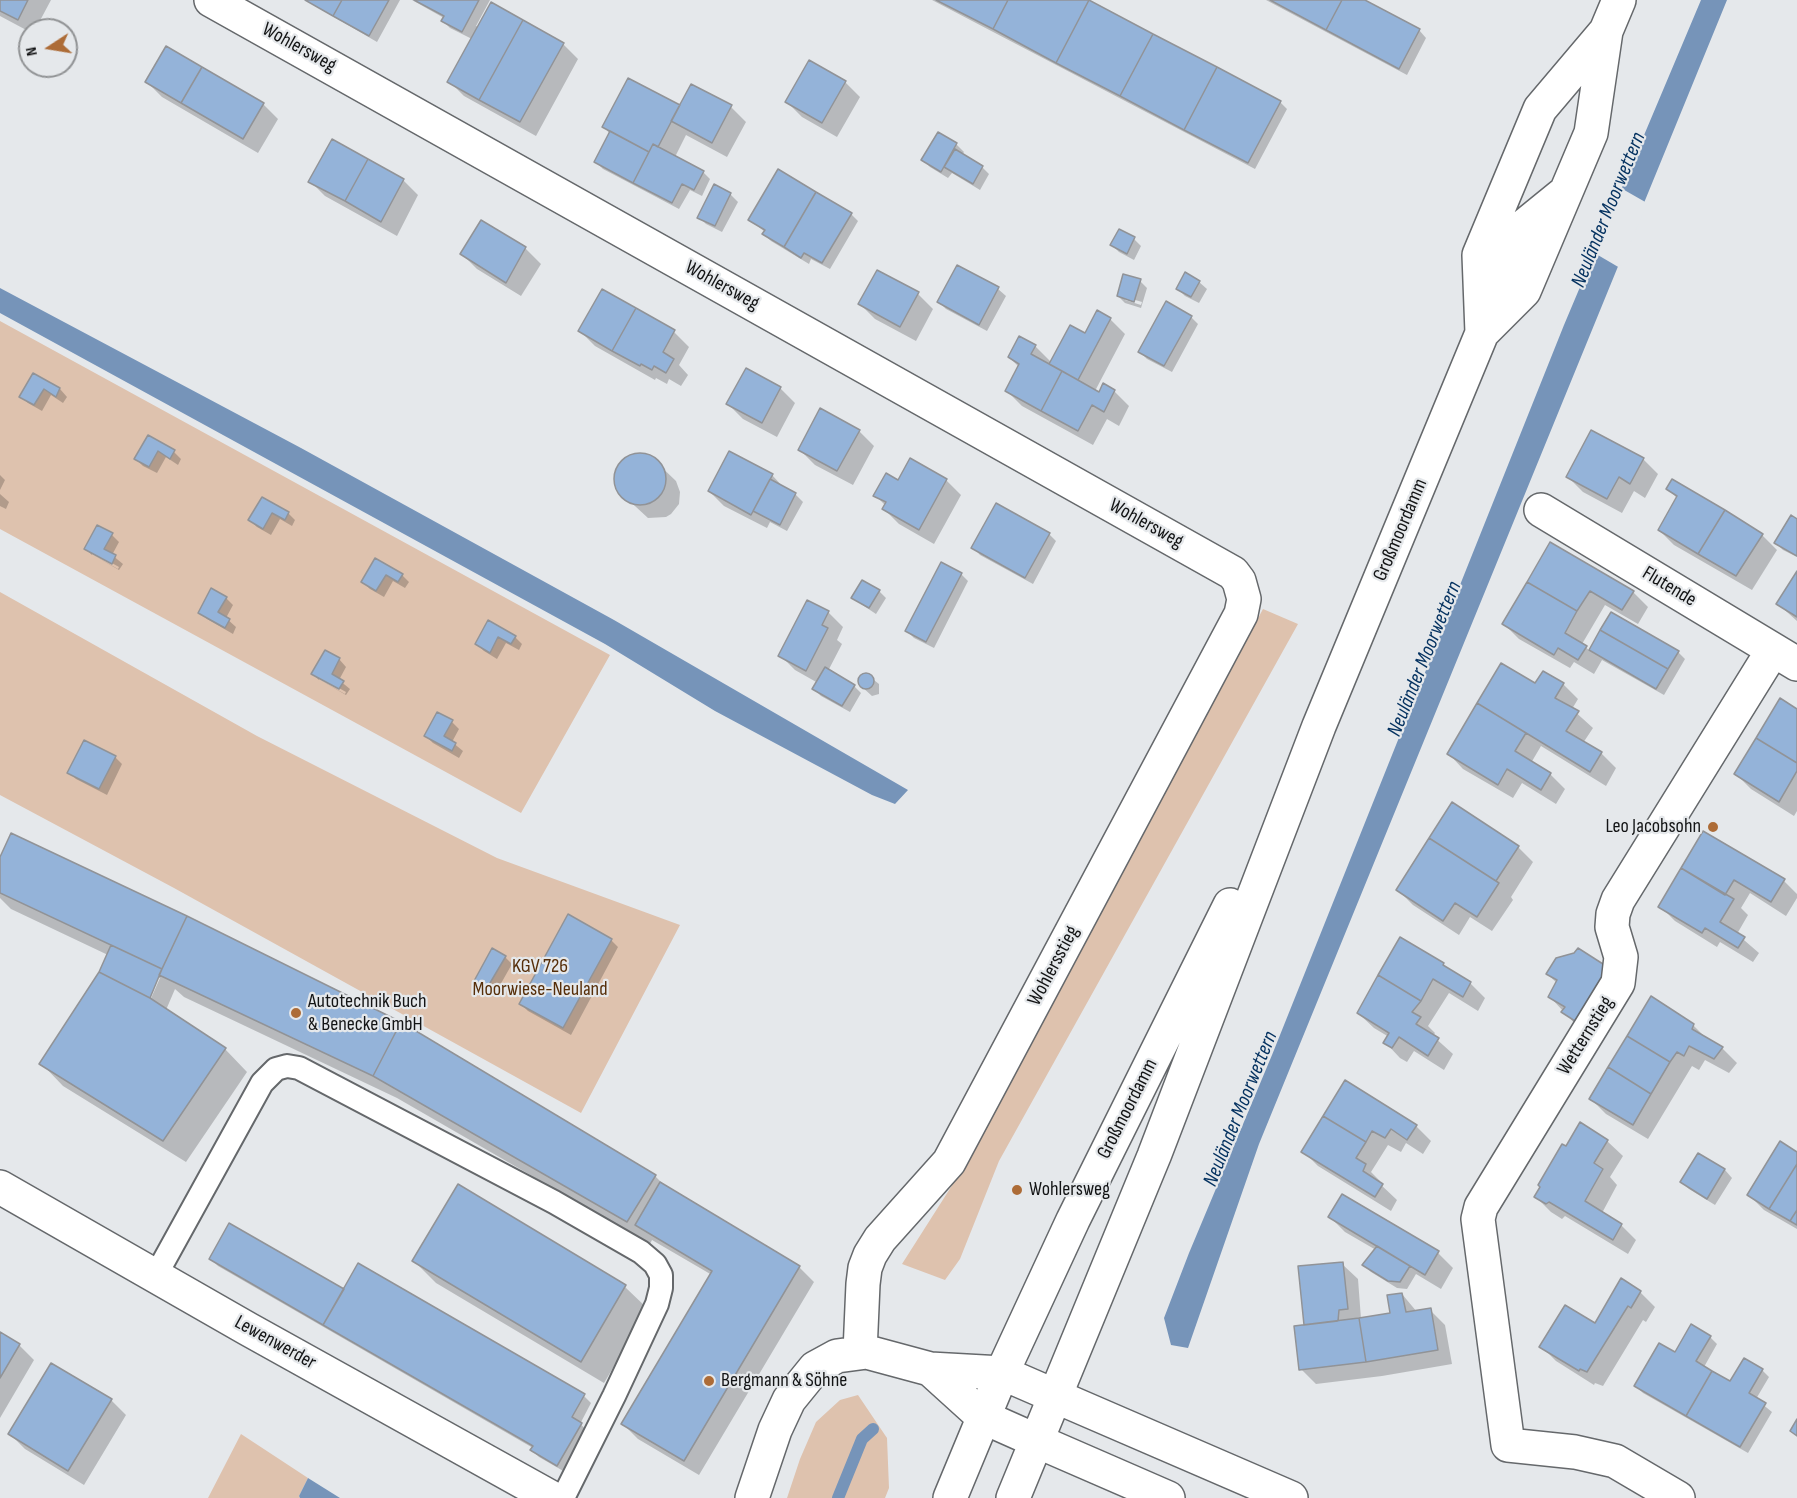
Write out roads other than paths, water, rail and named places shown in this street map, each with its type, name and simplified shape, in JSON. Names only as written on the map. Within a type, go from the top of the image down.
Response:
[{"type":"main road","name":"Wohlersweg","points":[[211,0],[1233,573]]},
{"type":"main road","name":"Großmoordamm","points":[[1013,1498],[1154,1156],[1319,726],[1482,333],[1524,291],[1591,133],[1606,31],[1619,0]]},
{"type":"main road","name":"Großmoordamm","points":[[1482,333],[1479,255],[1540,109],[1606,31]]},
{"type":"main road","name":"Flutende","points":[[1541,510],[1785,657]]},
{"type":"main road","name":"Wohlersstieg","points":[[860,1352],[865,1268],[870,1255],[880,1239],[949,1162],[1008,1053],[1241,614],[1242,590],[1233,573]]},
{"type":"main road","name":"Wetternstieg","points":[[1678,1498],[1615,1461],[1575,1452],[1508,1444],[1478,1219],[1481,1207],[1618,983],[1621,957],[1612,927],[1613,914],[1618,900],[1785,657]]},
{"type":"main road","name":"Großmoordamm","points":[[950,1498],[1002,1373],[1073,1220],[1319,726]]},
{"type":"main road","name":"Lewenwerder","points":[[0,1187],[248,1329],[552,1498]]},
{"type":"main road","points":[[752,1498],[774,1430],[789,1400],[802,1382],[815,1368],[837,1356],[860,1352],[882,1355],[930,1369],[1002,1373],[1291,1498]]},
{"type":"main road","points":[[930,1369],[983,1417],[1168,1498]]},
{"type":"lane","points":[[156,1275],[262,1083],[276,1069],[287,1066],[299,1068],[554,1202],[641,1252],[655,1264],[661,1275],[657,1304],[563,1498]]},
{"type":"water","points":[[1701,0],[1727,0],[1259,1144],[1188,1348],[1171,1345],[1164,1318],[1189,1253],[1272,1055],[1564,325]]},
{"type":"water","points":[[0,288],[301,448],[614,620],[908,790],[895,804],[872,795],[715,711],[605,644],[0,313]]},
{"type":"water","points":[[308,1478],[340,1498],[300,1498]]},
{"type":"waterway","name":"Neuländer Moorwettern","points":[[838,1498],[862,1439],[873,1429]]},
{"type":"place","name":"Leo Jacobsohn","points":[[1713,827]]},
{"type":"place","name":"Autotechnik Buch & Benecke GmbH","points":[[296,1013]]},
{"type":"place","name":"Wohlersweg","points":[[1017,1190]]},
{"type":"place","name":"Bergmann & Söhne","points":[[709,1381]]},
{"type":"park label","name":"KGV 726 Moorwiese-Neuland","points":[[540,978]]}]
